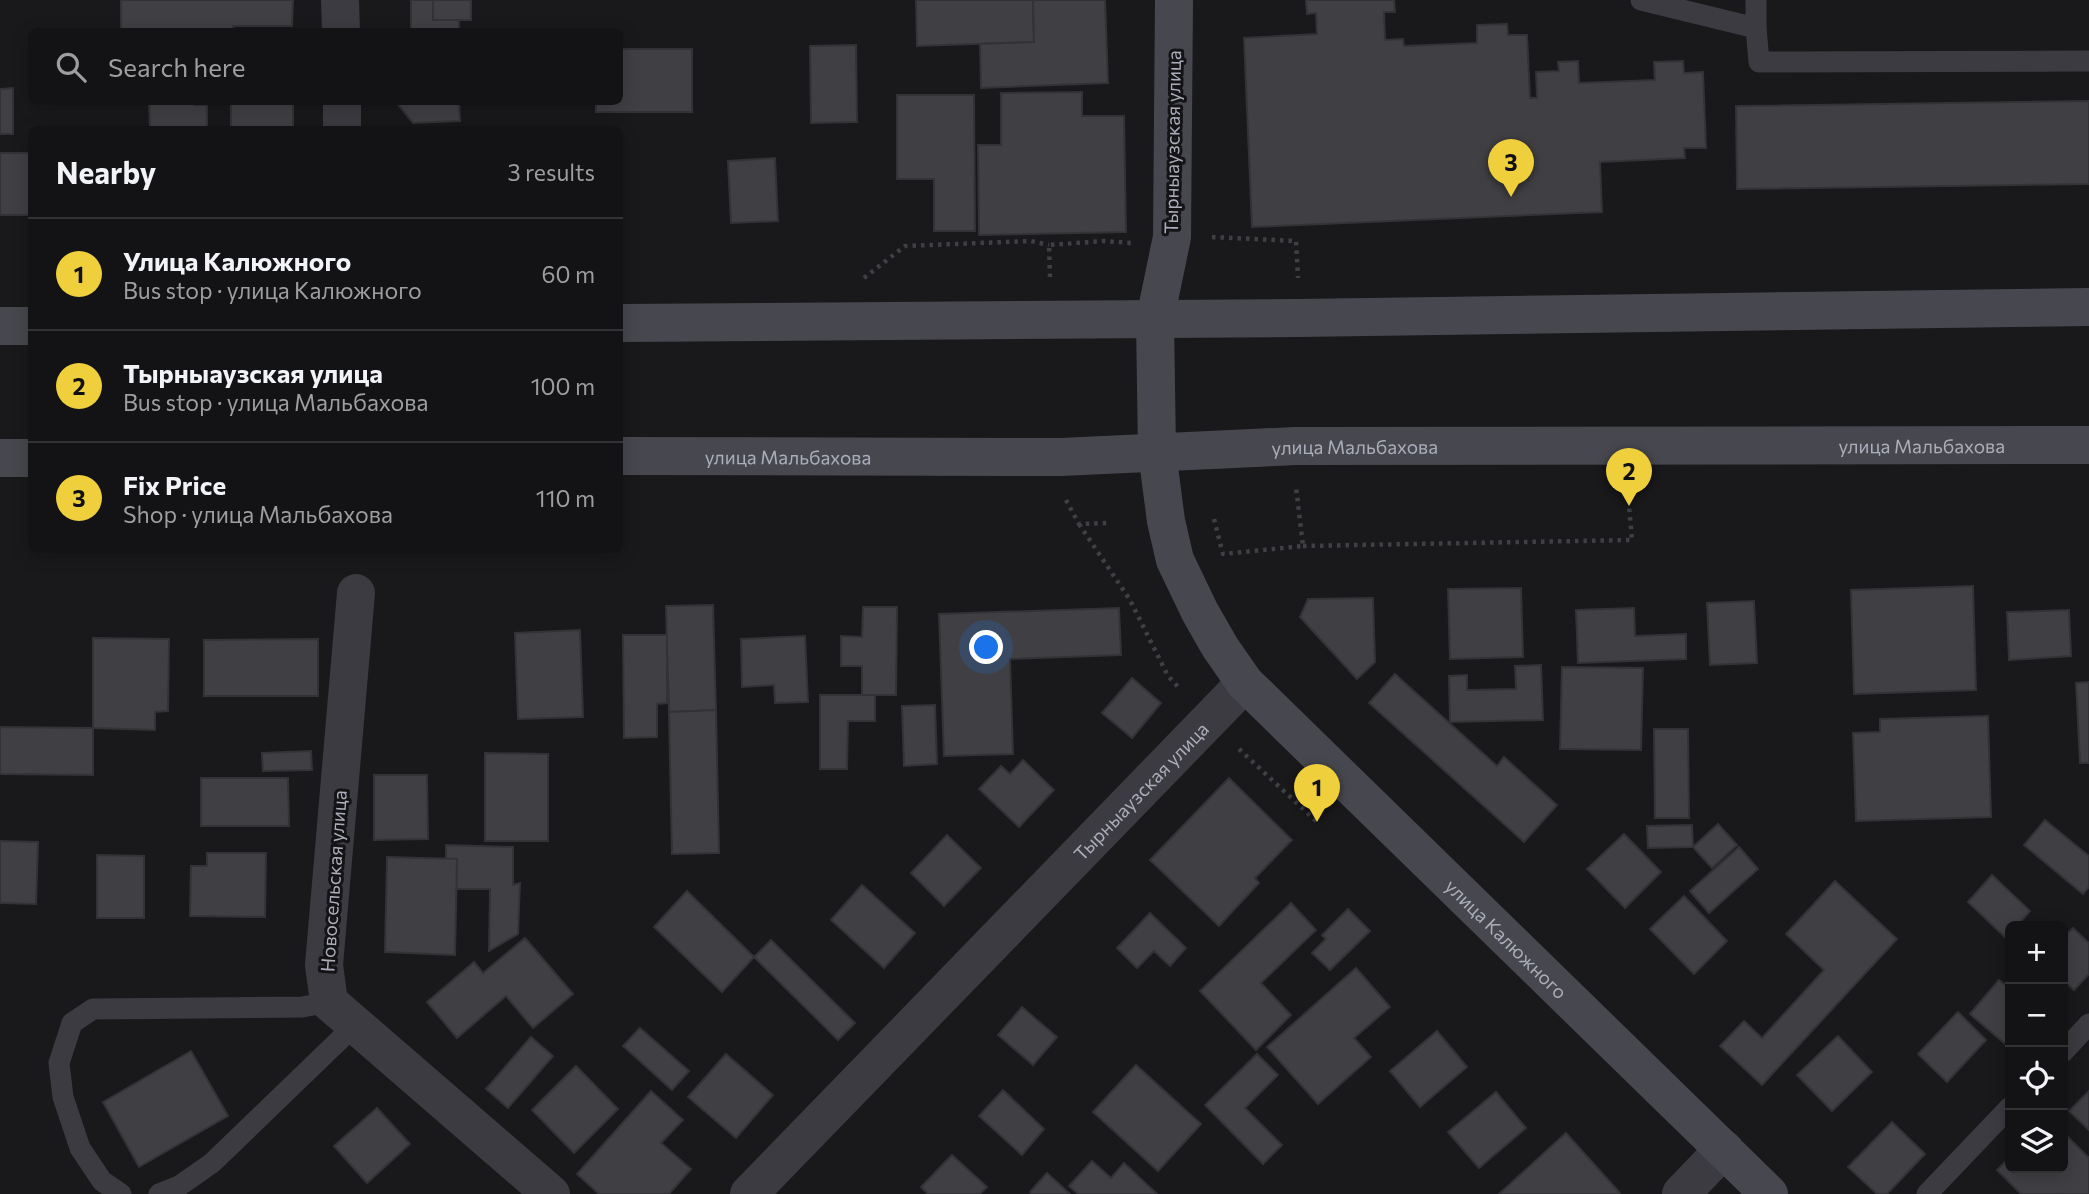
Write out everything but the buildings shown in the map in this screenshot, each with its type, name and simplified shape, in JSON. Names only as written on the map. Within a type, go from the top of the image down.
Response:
[{"type":"main road","name":"Тырныаузская улица","points":[[1174,0],[1172,237],[1155,319],[1157,452],[1166,521],[1175,560],[1200,612],[1245,683]]},
{"type":"main road","points":[[623,323],[2089,307]]},
{"type":"main road","points":[[0,326],[28,326]]},
{"type":"main road","name":"улица Мальбахова","points":[[623,456],[1061,457],[1310,446],[2089,444]]},
{"type":"main road","points":[[0,458],[28,458]]},
{"type":"main road","name":"улица Калюжного","points":[[1245,683],[1769,1194]]},
{"type":"street","points":[[340,0],[341,28]]},
{"type":"street","points":[[342,105],[342,126]]},
{"type":"street","name":"Новосельская улица","points":[[342,1014],[324,965],[356,593]]},
{"type":"street","name":"Тырныаузская улица","points":[[749,1194],[1245,683]]},
{"type":"street","points":[[342,1014],[551,1194]]},
{"type":"street","points":[[1681,1194],[1724,1149]]},
{"type":"lane","points":[[1641,0],[1756,28]]},
{"type":"lane","points":[[1756,0],[1759,62],[2089,61]]},
{"type":"lane","points":[[121,1194],[102,1181],[80,1148],[63,1097],[59,1063],[72,1023],[93,1009],[302,1007],[342,1014]]},
{"type":"lane","points":[[159,1194],[179,1185],[212,1163],[342,1014]]},
{"type":"lane","points":[[2068,1047],[2089,1024]]},
{"type":"lane","points":[[1927,1194],[2007,1110]]},
{"type":"path","points":[[1201,237],[1296,242],[1298,284]]},
{"type":"path","points":[[858,283],[905,246],[1031,241],[1049,245],[1104,241],[1132,243],[1142,239]]},
{"type":"path","points":[[1049,245],[1050,288]]},
{"type":"path","points":[[1296,479],[1303,546]]},
{"type":"path","points":[[1062,491],[1079,524],[1107,523]]},
{"type":"path","points":[[1214,519],[1223,554],[1303,546],[1632,540],[1629,506]]},
{"type":"place","name":"Fix Price","points":[[1511,197]]},
{"type":"place","name":"Тырныаузская улица","points":[[1629,506]]},
{"type":"place","name":"Улица Калюжного","points":[[1317,822]]}]
